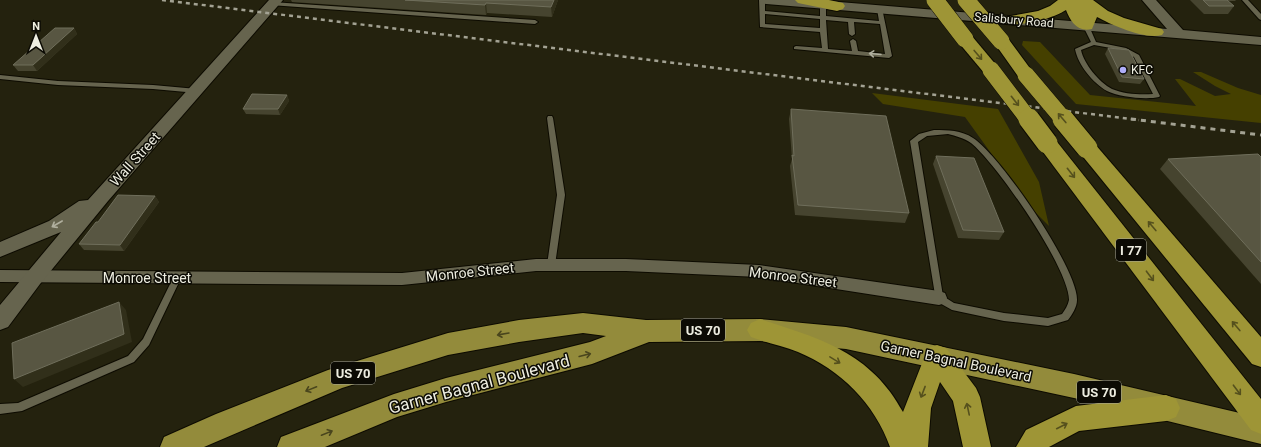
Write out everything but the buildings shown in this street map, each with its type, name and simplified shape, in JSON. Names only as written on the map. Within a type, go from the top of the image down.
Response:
[{"type":"highway","points":[[803,0],[828,9]]},
{"type":"highway","name":"I 77","points":[[935,0],[991,70],[1261,421]]},
{"type":"highway","name":"I 77","points":[[966,0],[1001,41],[1026,75],[1086,148],[1261,356]]},
{"type":"highway","points":[[1077,1],[1077,18],[1086,26]]},
{"type":"highway","points":[[1011,20],[1054,11],[1062,6],[1077,1],[1117,22],[1130,27],[1156,32]]},
{"type":"highway","name":"Garner Bagnal Boulevard","points":[[174,447],[337,378],[448,344],[519,331],[583,323],[646,331],[760,330],[846,338],[937,356],[1261,431]]},
{"type":"highway","points":[[760,330],[816,348],[850,369],[878,397],[900,433],[904,447]]},
{"type":"highway","name":"Garner Bagnal Boulevard","points":[[291,447],[394,406],[446,390],[592,353],[646,331]]},
{"type":"highway","points":[[914,447],[918,408],[937,356]]},
{"type":"highway","points":[[937,356],[966,397],[977,447]]},
{"type":"highway","points":[[1030,447],[1036,439],[1076,419],[1166,408]]},
{"type":"street","points":[[1149,0],[1178,34]]},
{"type":"street","name":"Wall Street","points":[[0,321],[33,278],[102,196],[197,91],[274,2]]},
{"type":"street","name":"Salisbury Road","points":[[764,6],[828,9],[882,16],[1011,20],[1261,41]]},
{"type":"street","points":[[0,250],[56,226],[102,196]]},
{"type":"street","name":"Monroe Street","points":[[0,276],[33,278],[402,279],[551,265],[626,265],[759,271],[939,298]]},
{"type":"lane","points":[[762,0],[764,6],[762,26],[824,30]]},
{"type":"lane","points":[[1245,0],[1261,18]]},
{"type":"lane","points":[[274,2],[535,22]]},
{"type":"lane","points":[[796,48],[889,56],[882,16],[851,20],[828,9],[824,30],[825,50]]},
{"type":"lane","points":[[851,20],[852,34]]},
{"type":"lane","points":[[1086,26],[1094,43]]},
{"type":"lane","points":[[853,41],[855,53]]},
{"type":"lane","points":[[1094,43],[1124,49],[1137,56],[1157,96],[1125,93],[1108,88],[1088,68],[1078,53],[1078,49],[1094,43]]},
{"type":"lane","points":[[0,77],[58,83],[153,87],[197,91]]},
{"type":"lane","points":[[550,118],[561,195],[551,265]]},
{"type":"lane","points":[[948,132],[962,135],[976,144],[993,162],[1030,212],[1065,272],[1073,301],[1065,317],[1048,322],[1004,317],[952,306],[939,298],[914,141],[919,135],[948,132]]},
{"type":"lane","points":[[0,409],[18,408],[131,360],[146,342],[177,278]]},
{"type":"shaded area","points":[[1023,41],[1040,42],[1090,95],[1196,106],[1175,79],[1180,79],[1215,96],[1231,94],[1193,72],[1201,72],[1238,88],[1261,95],[1261,123],[1076,104],[1022,45]]},
{"type":"shaded area","points":[[872,93],[998,109],[1039,182],[1049,226],[1029,206],[965,117],[883,104]]},
{"type":"railway","points":[[162,0],[1139,120]]},
{"type":"railway","points":[[1131,119],[1261,135]]},
{"type":"place","name":"KFC","points":[[1123,70]]}]
